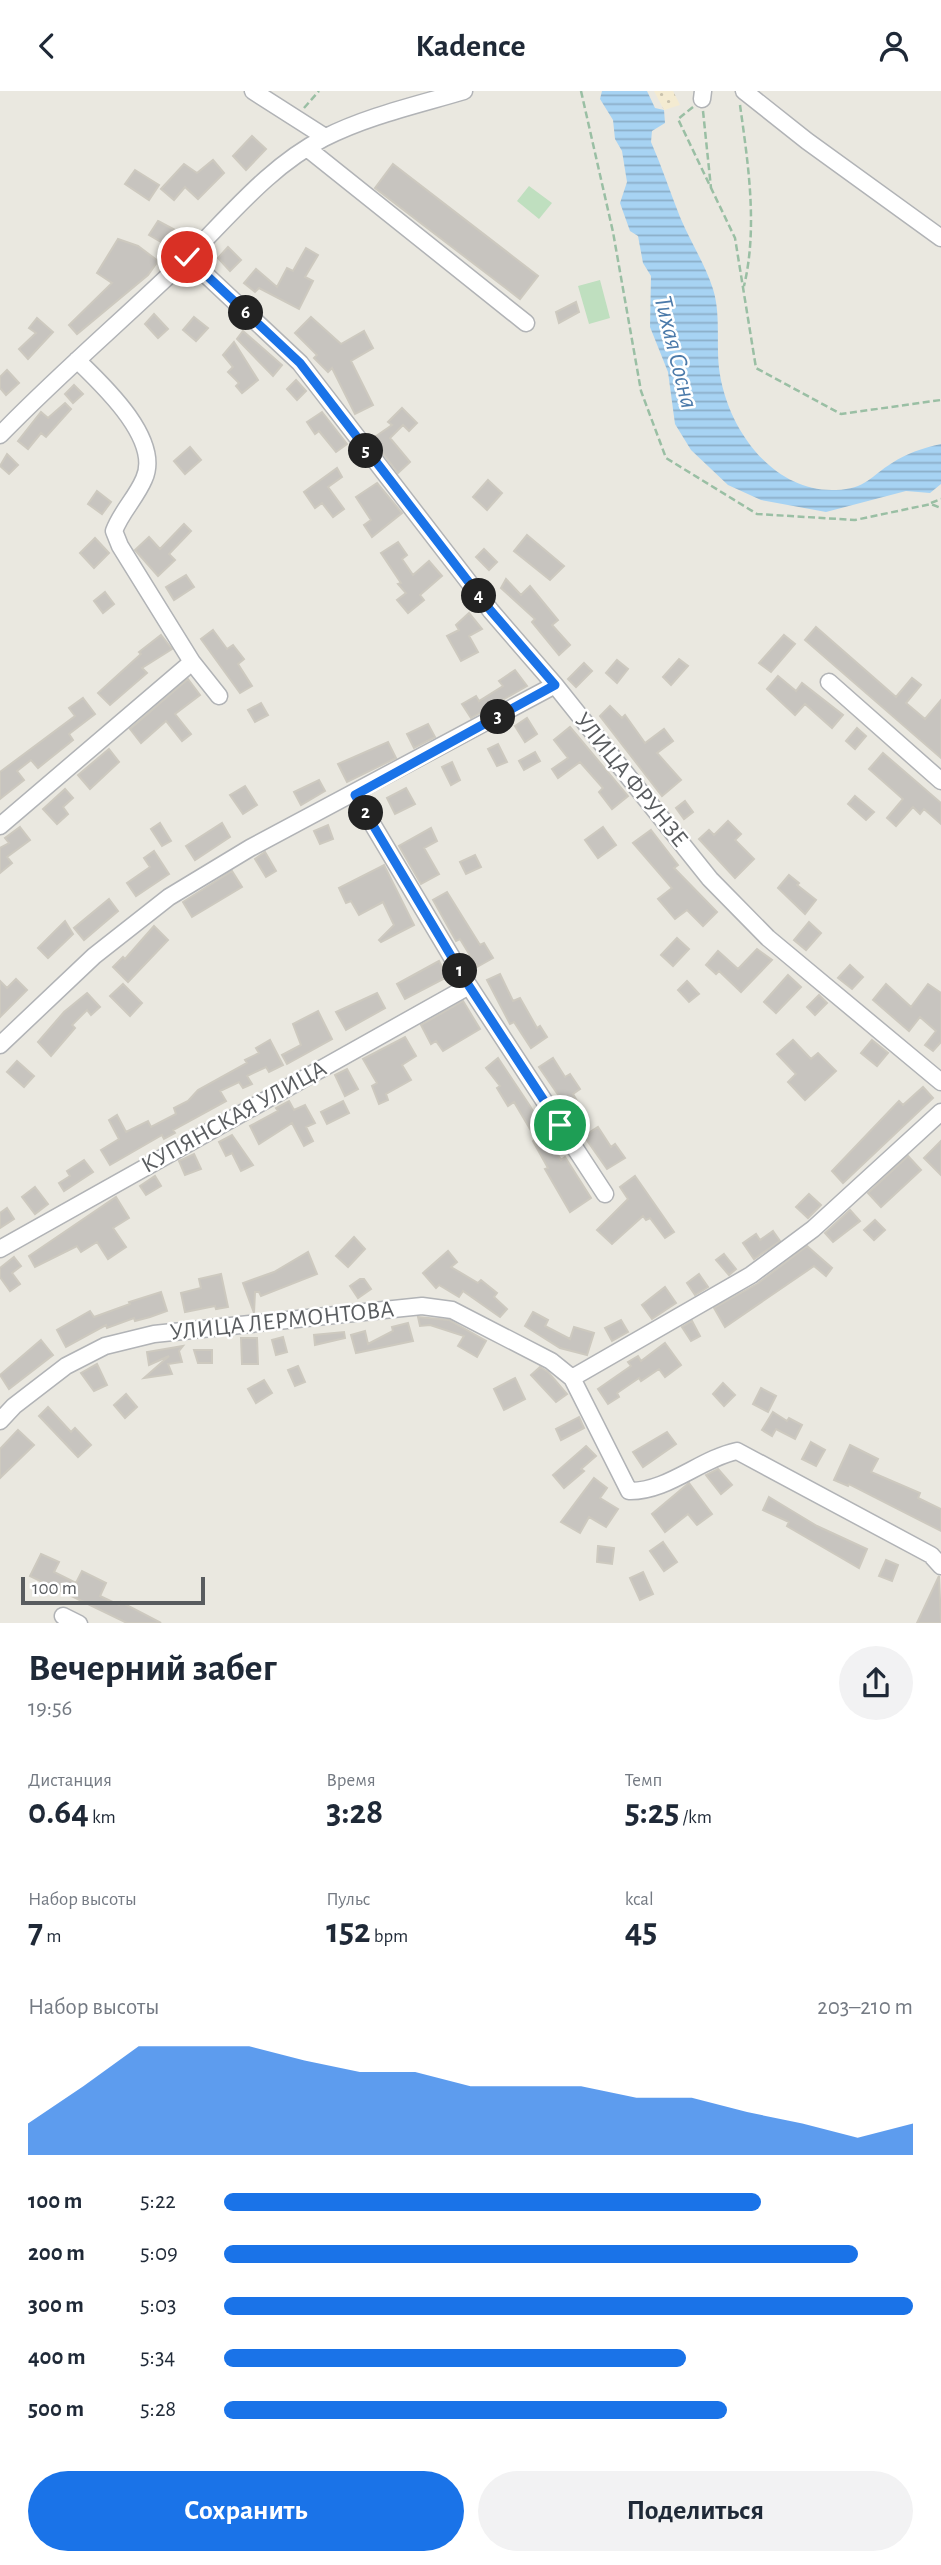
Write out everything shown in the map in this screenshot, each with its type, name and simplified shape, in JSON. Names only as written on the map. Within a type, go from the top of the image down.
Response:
[{"type":"street","points":[[253,91],[325,137]]},
{"type":"street","points":[[0,435],[187,257],[254,189],[307,148],[325,137],[371,119],[464,91]]},
{"type":"street","points":[[742,98],[807,141],[941,238]]},
{"type":"street","points":[[307,148],[526,323]]},
{"type":"street","name":"УЛИЦА ФРУНЗЕ","points":[[187,257],[300,363],[491,611],[555,685],[710,879],[768,938],[941,1082]]},
{"type":"street","points":[[77,361],[102,384],[141,437],[148,463],[145,478],[114,531],[120,546],[192,662],[219,697]]},
{"type":"street","points":[[0,827],[192,662]]},
{"type":"street","points":[[829,682],[941,781]]},
{"type":"street","points":[[0,1045],[94,956],[169,897],[250,848],[355,795],[555,685]]},
{"type":"street","points":[[355,795],[469,986],[605,1194]]},
{"type":"street","name":"КУПЯНСКАЯ УЛИЦА","points":[[0,1249],[469,986]]},
{"type":"street","points":[[572,1378],[751,1275],[803,1237],[941,1112]]},
{"type":"street","name":"УЛИЦА ЛЕРМОНТОВА","points":[[0,1421],[14,1406],[66,1366],[105,1346],[154,1334],[422,1306],[452,1310],[551,1360],[572,1378],[629,1491],[643,1491],[717,1455],[737,1451],[931,1555],[941,1566]]},
{"type":"street","points":[[63,1616],[79,1623]]},
{"type":"path","points":[[295,118],[319,91]]},
{"type":"path","points":[[580,91],[613,232],[641,391],[666,458],[757,514],[855,520],[931,504],[941,499]]},
{"type":"path","points":[[702,95],[710,188]]},
{"type":"path","points":[[702,95],[678,119],[734,238],[756,368],[841,414],[941,400]]},
{"type":"path","points":[[742,98],[749,171],[749,262],[743,289]]},
{"type":"path","points":[[931,504],[941,508]]},
{"type":"sand","points":[[654,91],[673,91],[680,105],[664,110]]},
{"type":"green space","points":[[529,186],[552,203],[539,219],[517,201]]},
{"type":"green space","points":[[600,280],[610,318],[589,324],[578,286]]},
{"type":"water","name":"Тихая Сосна","points":[[602,91],[647,91],[655,108],[664,110],[665,123],[652,131],[651,142],[680,217],[713,289],[723,390],[742,433],[756,452],[792,481],[813,488],[836,490],[861,484],[903,456],[941,444],[941,484],[930,493],[906,491],[826,512],[761,500],[728,485],[691,450],[675,424],[668,372],[650,327],[651,276],[643,263],[638,236],[630,231],[620,203],[627,182],[622,151],[615,139],[613,120],[600,99]]},
{"type":"building","points":[[252,136],[266,149],[246,170],[233,156]]},
{"type":"building","points":[[213,160],[224,173],[198,199],[185,187],[174,200],[161,189],[184,164],[197,173]]},
{"type":"building","points":[[393,164],[538,276],[520,299],[375,188]]},
{"type":"building","points":[[135,170],[159,185],[149,200],[125,184]]},
{"type":"building","points":[[158,221],[175,230],[166,245],[149,235]]},
{"type":"building","points":[[118,239],[138,246],[158,261],[148,275],[77,334],[69,325],[112,283],[97,273]]},
{"type":"building","points":[[228,247],[241,260],[230,271],[218,258]]},
{"type":"building","points":[[306,248],[318,255],[305,277],[313,281],[299,309],[259,288],[255,292],[244,283],[256,269],[277,287],[287,268],[293,271]]},
{"type":"building","points":[[576,302],[579,312],[559,323],[556,312]]},
{"type":"building","points":[[154,314],[168,329],[158,338],[145,324]]},
{"type":"building","points":[[194,317],[208,328],[196,341],[183,330]]},
{"type":"building","points":[[311,317],[341,344],[364,331],[373,348],[351,361],[373,405],[355,414],[332,368],[328,372],[314,358],[317,355],[295,333]]},
{"type":"building","points":[[37,318],[53,332],[28,359],[19,349],[36,333],[29,328]]},
{"type":"building","points":[[243,331],[282,365],[273,376],[237,339]]},
{"type":"building","points":[[234,342],[258,380],[242,393],[236,386],[239,383],[228,372],[233,367],[223,355]]},
{"type":"building","points":[[7,370],[19,383],[6,395],[0,388],[0,377]]},
{"type":"building","points":[[296,380],[306,391],[297,400],[287,389]]},
{"type":"building","points":[[74,385],[83,394],[73,403],[65,394]]},
{"type":"building","points":[[65,403],[71,409],[46,437],[41,433],[28,449],[18,441],[41,412],[48,418]]},
{"type":"building","points":[[402,408],[417,423],[409,431],[403,425],[390,438],[410,462],[398,473],[372,439],[392,425],[388,422]]},
{"type":"building","points":[[322,412],[347,444],[336,452],[319,431],[315,434],[307,422]]},
{"type":"building","points":[[190,447],[201,460],[185,474],[174,461]]},
{"type":"building","points":[[7,454],[18,465],[9,474],[0,466]]},
{"type":"building","points":[[337,468],[342,477],[328,487],[344,509],[333,517],[322,503],[315,508],[304,492]]},
{"type":"building","points":[[488,480],[502,493],[487,510],[473,497]]},
{"type":"building","points":[[377,483],[402,513],[372,537],[364,525],[371,520],[356,497]]},
{"type":"building","points":[[97,491],[111,502],[102,514],[88,504]]},
{"type":"building","points":[[184,524],[191,531],[169,554],[175,560],[158,576],[135,550],[149,537],[160,549]]},
{"type":"building","points":[[527,535],[564,566],[550,580],[514,551]]},
{"type":"building","points":[[95,538],[109,553],[94,568],[80,553]]},
{"type":"building","points":[[398,542],[407,555],[402,559],[413,575],[429,561],[442,576],[420,595],[424,600],[408,613],[397,600],[406,593],[381,553]]},
{"type":"building","points":[[484,549],[497,562],[489,570],[476,557]]},
{"type":"building","points":[[186,575],[194,587],[174,600],[166,587]]},
{"type":"building","points":[[506,579],[521,595],[530,586],[558,620],[552,625],[570,645],[559,655],[532,622],[535,619],[501,588]]},
{"type":"building","points":[[105,592],[114,604],[103,613],[94,601]]},
{"type":"building","points":[[469,613],[482,629],[469,636],[478,652],[461,661],[447,636],[459,630],[456,625]]},
{"type":"building","points":[[816,627],[896,697],[912,678],[921,685],[906,703],[925,719],[941,700],[941,758],[805,640]]},
{"type":"building","points":[[213,630],[227,649],[233,645],[244,659],[238,664],[252,686],[240,693],[201,639]]},
{"type":"building","points":[[161,635],[172,649],[142,668],[147,673],[110,705],[98,693],[141,654],[139,652]]},
{"type":"building","points":[[784,635],[795,644],[771,672],[759,663]]},
{"type":"building","points":[[679,659],[688,666],[671,685],[663,677]]},
{"type":"building","points":[[617,660],[628,669],[617,683],[606,673]]},
{"type":"building","points":[[584,663],[592,671],[576,687],[568,679]]},
{"type":"building","points":[[515,670],[527,686],[471,718],[462,704],[476,696],[479,701],[503,686],[499,681]]},
{"type":"building","points":[[778,676],[796,691],[802,683],[843,715],[832,728],[805,704],[795,715],[767,689]]},
{"type":"building","points":[[188,679],[200,695],[175,714],[191,734],[182,741],[166,721],[141,743],[130,729]]},
{"type":"building","points":[[83,698],[95,714],[69,734],[73,740],[38,768],[31,760],[17,771],[24,780],[0,799],[0,772],[75,716],[69,708]]},
{"type":"building","points":[[261,703],[268,715],[255,722],[248,710]]},
{"type":"building","points":[[610,706],[622,718],[625,715],[645,743],[664,729],[673,741],[657,753],[681,780],[662,796],[600,716]]},
{"type":"building","points":[[527,718],[537,734],[525,742],[515,726]]},
{"type":"building","points":[[428,724],[435,737],[414,748],[407,734]]},
{"type":"building","points":[[570,727],[628,796],[612,809],[599,792],[603,788],[580,762],[558,778],[552,769],[568,758],[554,740]]},
{"type":"building","points":[[857,728],[866,736],[855,749],[846,741]]},
{"type":"building","points":[[388,742],[396,758],[347,782],[338,764]]},
{"type":"building","points":[[498,744],[507,762],[497,766],[488,749]]},
{"type":"building","points":[[109,749],[119,762],[90,789],[78,775]]},
{"type":"building","points":[[535,752],[540,761],[524,770],[519,761]]},
{"type":"building","points":[[883,753],[941,803],[941,824],[924,809],[920,814],[913,807],[896,826],[887,818],[903,799],[869,769]]},
{"type":"building","points":[[452,762],[460,780],[451,785],[442,767]]},
{"type":"building","points":[[319,780],[325,791],[301,805],[294,792]]},
{"type":"building","points":[[245,786],[257,805],[243,814],[230,795]]},
{"type":"building","points":[[406,788],[415,804],[395,814],[387,798]]},
{"type":"building","points":[[65,789],[73,798],[63,807],[68,814],[57,824],[43,809]]},
{"type":"building","points":[[855,796],[874,812],[866,820],[848,804]]},
{"type":"building","points":[[685,801],[693,812],[684,819],[676,808]]},
{"type":"building","points":[[728,821],[741,834],[735,840],[754,859],[735,878],[699,839],[709,830],[714,835]]},
{"type":"building","points":[[160,823],[171,841],[162,846],[151,829]]},
{"type":"building","points":[[222,823],[230,837],[195,860],[186,846]]},
{"type":"building","points":[[328,825],[333,839],[320,844],[314,831]]},
{"type":"building","points":[[20,827],[30,840],[7,857],[12,863],[0,873],[0,848],[9,843],[5,838]]},
{"type":"building","points":[[603,827],[616,845],[598,858],[585,840]]},
{"type":"building","points":[[431,828],[437,841],[424,848],[439,874],[421,884],[399,846]]},
{"type":"building","points":[[651,830],[678,865],[674,868],[717,912],[703,926],[687,910],[675,919],[658,899],[672,888],[633,843]]},
{"type":"building","points":[[154,851],[169,874],[136,896],[127,883],[150,867],[144,858]]},
{"type":"building","points":[[265,852],[276,871],[266,877],[255,859]]},
{"type":"building","points":[[475,855],[481,867],[466,874],[460,862]]},
{"type":"building","points":[[384,865],[414,925],[381,942],[379,940],[394,925],[383,902],[359,915],[351,901],[346,903],[339,888]]},
{"type":"building","points":[[232,871],[242,887],[192,917],[183,902]]},
{"type":"building","points":[[789,875],[816,900],[805,914],[778,888]]},
{"type":"building","points":[[447,892],[480,945],[484,943],[493,958],[477,967],[460,939],[456,941],[433,900]]},
{"type":"building","points":[[109,899],[118,911],[84,940],[74,928]]},
{"type":"building","points":[[65,921],[73,934],[48,958],[38,948]]},
{"type":"building","points":[[809,922],[821,933],[806,950],[794,940]]},
{"type":"building","points":[[154,926],[168,940],[128,982],[113,967],[123,957],[125,959]]},
{"type":"building","points":[[677,938],[689,949],[673,966],[661,955]]},
{"type":"building","points":[[757,949],[772,960],[741,992],[719,971],[716,974],[706,965],[718,951],[738,969]]},
{"type":"building","points":[[439,961],[447,977],[405,999],[397,984]]},
{"type":"building","points":[[850,965],[863,977],[852,989],[838,978]]},
{"type":"building","points":[[500,974],[513,1001],[520,998],[537,1028],[540,1026],[547,1037],[531,1048],[514,1022],[510,1024],[487,980]]},
{"type":"building","points":[[788,975],[801,987],[776,1013],[764,1002]]},
{"type":"building","points":[[16,979],[27,990],[0,1017],[0,981],[7,988]]},
{"type":"building","points":[[687,981],[699,994],[689,1002],[678,990]]},
{"type":"building","points":[[123,984],[142,1003],[130,1016],[110,996]]},
{"type":"building","points":[[886,984],[911,1007],[928,984],[941,993],[941,1042],[933,1051],[925,1045],[936,1031],[920,1017],[909,1031],[873,1000]]},
{"type":"building","points":[[87,993],[100,1007],[91,1015],[87,1010],[72,1025],[75,1028],[51,1056],[38,1042],[64,1012]]},
{"type":"building","points":[[377,993],[385,1008],[346,1030],[336,1012]]},
{"type":"building","points":[[819,995],[827,1003],[815,1015],[807,1007]]},
{"type":"building","points":[[463,1001],[480,1029],[443,1051],[436,1041],[431,1044],[421,1025]]},
{"type":"building","points":[[318,1011],[332,1039],[287,1064],[282,1055],[301,1045],[293,1024]]},
{"type":"building","points":[[405,1037],[416,1056],[402,1065],[411,1080],[386,1094],[388,1100],[379,1104],[372,1086],[377,1083],[363,1059]]},
{"type":"building","points":[[270,1040],[283,1065],[269,1072],[266,1067],[247,1076],[252,1084],[243,1088],[239,1082],[220,1091],[226,1101],[173,1130],[175,1133],[164,1139],[162,1135],[110,1165],[101,1150],[119,1139],[109,1120],[117,1115],[126,1132],[148,1121],[151,1127],[176,1114],[174,1108],[188,1101],[198,1090],[247,1063],[245,1060],[259,1053],[256,1048]]},
{"type":"building","points":[[793,1040],[811,1059],[818,1053],[836,1071],[805,1100],[788,1082],[796,1074],[777,1054]]},
{"type":"building","points":[[872,1040],[888,1053],[877,1066],[861,1053]]},
{"type":"building","points":[[498,1058],[561,1160],[565,1157],[591,1198],[570,1212],[545,1169],[548,1168],[533,1141],[536,1139],[514,1102],[508,1106],[497,1088],[500,1086],[486,1068]]},
{"type":"building","points":[[553,1058],[565,1077],[570,1074],[580,1089],[573,1094],[580,1106],[570,1112],[539,1067]]},
{"type":"building","points":[[17,1061],[34,1076],[24,1087],[7,1072]]},
{"type":"building","points":[[347,1069],[358,1089],[345,1096],[335,1075]]},
{"type":"building","points":[[923,1087],[933,1098],[843,1183],[832,1171],[899,1101],[903,1105]]},
{"type":"building","points":[[289,1101],[294,1110],[305,1105],[315,1123],[306,1127],[313,1141],[304,1146],[292,1123],[259,1144],[250,1126],[278,1111],[276,1108]]},
{"type":"building","points":[[343,1101],[349,1113],[327,1124],[321,1112]]},
{"type":"building","points":[[598,1127],[611,1147],[615,1144],[625,1158],[607,1169],[584,1136]]},
{"type":"building","points":[[232,1135],[253,1165],[241,1171],[232,1153],[226,1156],[219,1142]]},
{"type":"building","points":[[941,1141],[941,1175],[924,1158]]},
{"type":"building","points":[[194,1154],[201,1169],[185,1175],[179,1161]]},
{"type":"building","points":[[908,1156],[921,1170],[881,1207],[868,1193]]},
{"type":"building","points":[[84,1160],[93,1172],[64,1191],[59,1183],[70,1176],[67,1171]]},
{"type":"building","points":[[155,1176],[161,1186],[146,1195],[140,1186]]},
{"type":"building","points":[[635,1176],[674,1232],[665,1238],[650,1218],[646,1220],[643,1216],[612,1244],[597,1230],[628,1199],[620,1187]]},
{"type":"building","points":[[35,1187],[48,1204],[35,1214],[22,1197]]},
{"type":"building","points":[[809,1194],[821,1205],[808,1218],[796,1207]]},
{"type":"building","points":[[116,1197],[129,1218],[113,1228],[126,1247],[108,1259],[97,1242],[81,1252],[77,1246],[35,1267],[29,1256]]},
{"type":"building","points":[[7,1208],[14,1219],[0,1228],[0,1213]]},
{"type":"building","points":[[850,1210],[860,1221],[833,1242],[825,1233]]},
{"type":"building","points":[[875,1220],[885,1230],[874,1240],[864,1230]]},
{"type":"building","points":[[773,1231],[780,1241],[754,1259],[743,1243],[756,1234],[760,1240]]},
{"type":"building","points":[[354,1237],[365,1249],[348,1267],[336,1256]]},
{"type":"building","points":[[807,1246],[832,1268],[826,1276],[814,1266],[725,1327],[714,1308],[757,1284]]},
{"type":"building","points":[[448,1251],[457,1262],[451,1267],[478,1283],[481,1280],[497,1293],[494,1297],[507,1309],[500,1317],[463,1291],[459,1297],[439,1285],[436,1288],[423,1273]]},
{"type":"building","points":[[308,1252],[317,1274],[261,1296],[259,1292],[255,1292],[254,1313],[243,1283],[274,1272]]},
{"type":"building","points":[[724,1254],[736,1269],[729,1275],[716,1260]]},
{"type":"building","points":[[14,1257],[21,1266],[12,1273],[20,1284],[10,1291],[0,1277],[0,1268]]},
{"type":"building","points":[[221,1274],[228,1307],[216,1309],[215,1306],[185,1312],[181,1293],[201,1288],[199,1279]]},
{"type":"building","points":[[699,1274],[708,1287],[695,1295],[687,1283]]},
{"type":"building","points":[[364,1279],[371,1289],[358,1298],[350,1286]]},
{"type":"building","points":[[665,1287],[676,1303],[652,1319],[642,1305]]},
{"type":"building","points":[[161,1292],[167,1311],[135,1321],[134,1318],[107,1328],[106,1325],[66,1347],[57,1330],[90,1311],[94,1317]]},
{"type":"building","points":[[533,1312],[548,1320],[545,1326],[570,1339],[574,1327],[594,1333],[587,1355],[560,1348],[525,1326]]},
{"type":"building","points":[[418,1317],[449,1320],[486,1341],[477,1357],[458,1346],[464,1336],[430,1325],[420,1326]]},
{"type":"building","points":[[621,1320],[628,1332],[612,1341],[605,1328]]},
{"type":"building","points":[[692,1321],[700,1336],[691,1341],[682,1327]]},
{"type":"building","points":[[408,1323],[413,1341],[356,1353],[351,1335],[365,1331],[368,1344],[393,1331],[392,1327]]},
{"type":"building","points":[[344,1332],[345,1338],[315,1345],[314,1335]]},
{"type":"building","points":[[283,1337],[287,1352],[276,1355],[272,1340]]},
{"type":"building","points":[[241,1338],[257,1338],[258,1364],[242,1364]]},
{"type":"building","points":[[41,1340],[53,1355],[9,1389],[0,1375]]},
{"type":"building","points":[[665,1343],[681,1365],[665,1377],[659,1369],[641,1381],[639,1378],[617,1393],[619,1397],[608,1404],[598,1389],[631,1366],[628,1362],[638,1356],[641,1361]]},
{"type":"building","points":[[183,1346],[179,1351],[182,1362],[168,1364],[172,1374],[144,1378],[169,1356],[149,1365],[147,1352]]},
{"type":"building","points":[[194,1350],[212,1350],[212,1363],[198,1363]]},
{"type":"building","points":[[97,1364],[107,1385],[94,1391],[81,1373]]},
{"type":"building","points":[[298,1366],[305,1382],[295,1386],[288,1370]]},
{"type":"building","points":[[540,1367],[548,1372],[567,1394],[556,1402],[531,1375]]},
{"type":"building","points":[[515,1378],[525,1399],[504,1410],[494,1389]]},
{"type":"building","points":[[264,1380],[272,1393],[256,1403],[248,1389]]},
{"type":"building","points":[[723,1383],[735,1395],[724,1406],[713,1394]]},
{"type":"building","points":[[761,1388],[776,1396],[768,1412],[753,1404]]},
{"type":"building","points":[[126,1394],[137,1407],[125,1418],[114,1405]]},
{"type":"building","points":[[48,1407],[71,1432],[75,1428],[91,1445],[78,1457],[39,1416]]},
{"type":"building","points":[[773,1412],[787,1421],[789,1418],[802,1425],[795,1439],[776,1429],[772,1436],[762,1430]]},
{"type":"building","points":[[579,1417],[584,1428],[561,1440],[556,1429]]},
{"type":"building","points":[[18,1430],[34,1445],[0,1478],[0,1449]]},
{"type":"building","points":[[667,1432],[676,1444],[643,1467],[633,1452]]},
{"type":"building","points":[[811,1442],[825,1450],[816,1466],[802,1459]]},
{"type":"building","points":[[850,1445],[878,1459],[871,1472],[920,1493],[918,1498],[941,1509],[941,1531],[849,1484],[848,1486],[834,1480]]},
{"type":"building","points":[[586,1446],[596,1456],[581,1469],[584,1471],[564,1488],[553,1475]]},
{"type":"building","points":[[718,1469],[732,1485],[721,1494],[706,1475]]},
{"type":"building","points":[[594,1478],[607,1488],[600,1498],[618,1509],[606,1527],[589,1517],[580,1533],[561,1522]]},
{"type":"building","points":[[689,1483],[712,1514],[697,1525],[688,1514],[665,1532],[652,1514]]},
{"type":"building","points":[[769,1497],[817,1526],[867,1549],[859,1568],[787,1526],[789,1522],[763,1510]]},
{"type":"building","points":[[663,1542],[677,1562],[664,1571],[650,1551]]},
{"type":"building","points":[[598,1546],[614,1548],[612,1564],[597,1562]]},
{"type":"building","points":[[41,1554],[59,1562],[54,1572],[76,1583],[82,1571],[106,1583],[100,1596],[119,1605],[121,1602],[161,1623],[127,1623],[30,1576]]},
{"type":"building","points":[[886,1560],[898,1565],[892,1581],[879,1576]]},
{"type":"building","points":[[643,1572],[653,1594],[640,1600],[630,1578]]},
{"type":"building","points":[[939,1576],[941,1623],[917,1623]]},
{"type":"route","points":[[187,257],[300,363],[491,611],[555,685],[355,795],[469,986],[560,1125]]}]
